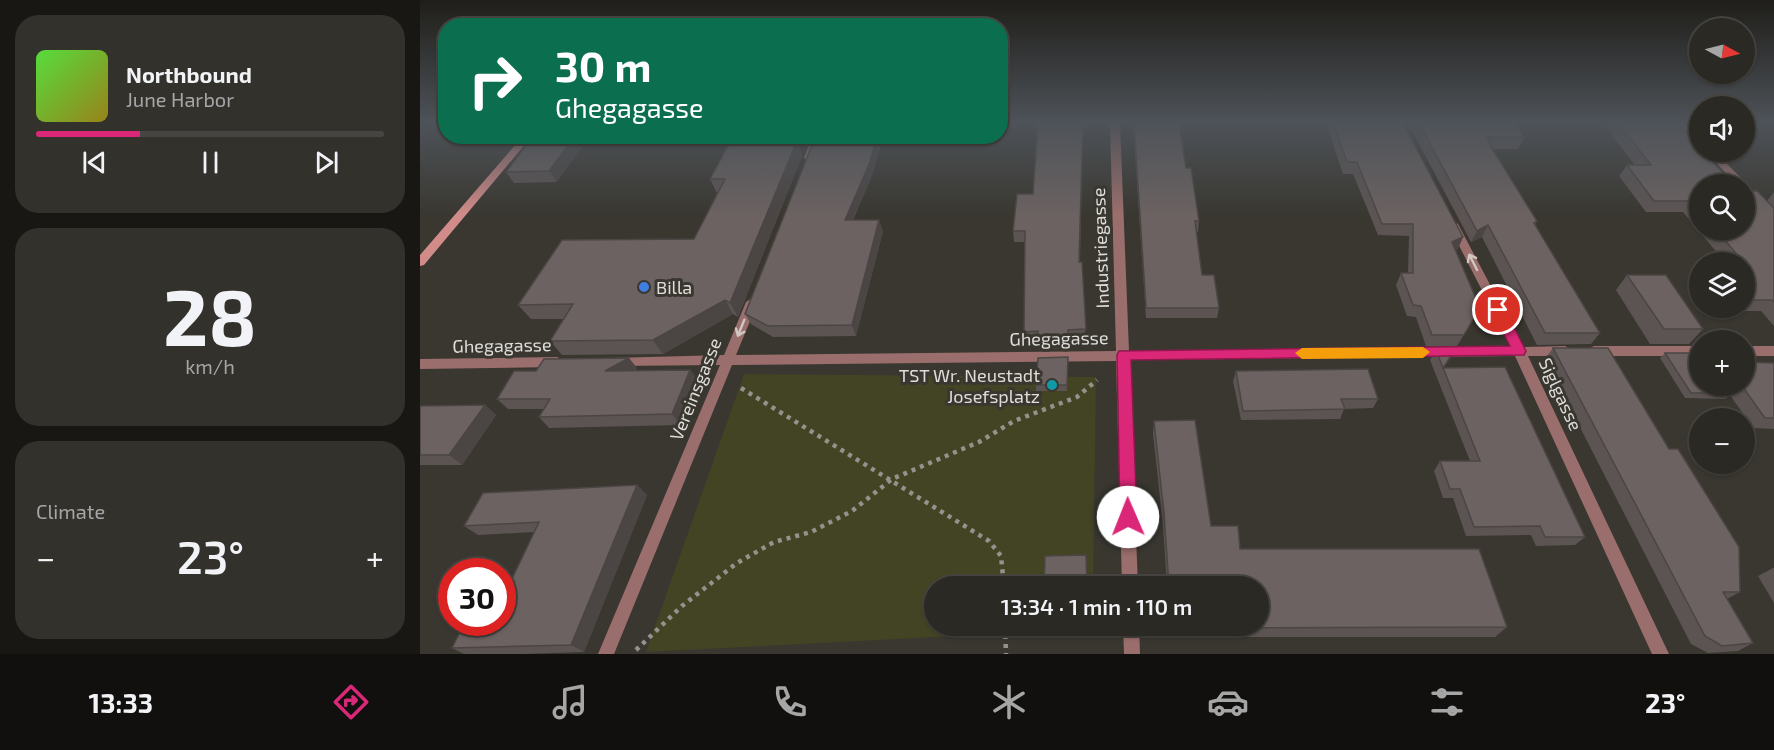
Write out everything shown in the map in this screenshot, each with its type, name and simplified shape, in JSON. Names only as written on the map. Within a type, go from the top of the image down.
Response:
[{"type":"main road","points":[[420,262],[513,154]]},
{"type":"street","points":[[804,168],[810,154]]},
{"type":"street","name":"Industriegasse","points":[[1116,154],[1130,576]]},
{"type":"street","points":[[1720,162],[1731,174]]},
{"type":"street","name":"Siglgasse","points":[[1449,216],[1519,351],[1661,654]]},
{"type":"street","name":"Vereinsgasse","points":[[606,654],[758,286]]},
{"type":"street","name":"Ghegagasse","points":[[599,362],[726,366],[1124,355],[1689,351]]},
{"type":"street","points":[[1755,351],[1774,351]]},
{"type":"street","name":"Ghegagasse","points":[[420,364],[575,362]]},
{"type":"street","points":[[1131,636],[1132,654]]},
{"type":"path","points":[[632,654],[682,606],[737,563],[774,542],[812,532],[852,511],[892,478],[979,442],[1014,421],[1077,398],[1124,355]]},
{"type":"path","points":[[726,366],[740,387],[892,478],[989,541],[1001,556],[1003,576]]},
{"type":"path","points":[[1005,636],[1006,654]]},
{"type":"green space","points":[[744,374],[1096,377],[1093,576],[924,576],[924,636],[957,636],[646,652]]},
{"type":"building","points":[[520,154],[562,154],[549,171],[506,172]]},
{"type":"building","points":[[724,154],[792,154],[730,303],[725,300],[653,340],[550,341],[573,304],[518,305],[562,240],[694,239],[725,179],[710,179]]},
{"type":"building","points":[[809,154],[872,154],[845,220],[879,220],[852,325],[768,326],[745,314]]},
{"type":"building","points":[[1036,154],[1082,154],[1079,262],[1082,262],[1086,329],[1068,330],[1068,338],[1038,338],[1038,331],[1024,332],[1025,231],[1013,231],[1017,194],[1033,194]]},
{"type":"building","points":[[1136,154],[1184,154],[1186,168],[1191,168],[1199,221],[1195,221],[1202,275],[1214,275],[1219,308],[1146,308]]},
{"type":"building","points":[[1344,154],[1419,154],[1463,237],[1452,242],[1480,308],[1464,335],[1432,335],[1421,306],[1413,305],[1401,273],[1413,273],[1413,224],[1382,224],[1357,162],[1347,162]]},
{"type":"building","points":[[1435,154],[1495,154],[1537,221],[1534,223],[1600,333],[1545,333],[1488,225],[1477,231]]},
{"type":"building","points":[[1642,154],[1689,154],[1689,162],[1713,162],[1724,174],[1689,174],[1689,201],[1654,201],[1627,165],[1651,165]]},
{"type":"building","points":[[1755,191],[1757,191],[1774,208],[1774,302],[1755,300],[1755,252],[1735,252],[1725,240],[1755,240]]},
{"type":"building","points":[[1627,275],[1666,275],[1689,309],[1689,318],[1695,318],[1703,329],[1664,329]]},
{"type":"building","points":[[1553,348],[1608,348],[1669,449],[1678,449],[1689,467],[1689,474],[1694,474],[1739,547],[1740,592],[1723,592],[1753,643],[1722,646],[1705,636]]},
{"type":"building","points":[[1436,350],[1455,350],[1443,368]]},
{"type":"building","points":[[1665,353],[1689,353],[1689,390]]},
{"type":"building","points":[[1068,357],[1067,385],[1036,385],[1038,358]]},
{"type":"building","points":[[629,358],[605,371],[690,370],[672,414],[539,417],[550,399],[497,399],[514,371],[536,371],[544,359]]},
{"type":"building","points":[[1755,362],[1774,363],[1774,418],[1765,418],[1749,396],[1755,396]]},
{"type":"building","points":[[1505,367],[1585,537],[1545,537],[1540,526],[1474,527],[1460,489],[1450,489],[1440,461],[1480,461],[1443,368]]},
{"type":"building","points":[[1368,369],[1378,399],[1341,399],[1345,409],[1243,411],[1236,371]]},
{"type":"building","points":[[485,405],[449,455],[420,455],[420,406]]},
{"type":"building","points":[[1195,420],[1211,526],[1238,526],[1240,549],[1479,549],[1507,627],[1269,628],[1269,576],[1168,576],[1154,421]]},
{"type":"building","points":[[637,485],[571,645],[452,648],[458,636],[516,636],[516,570],[539,522],[464,526],[483,493]]},
{"type":"building","points":[[1086,555],[1087,576],[1044,576],[1045,556]]},
{"type":"slow traffic","points":[[1302,353],[1423,352]]},
{"type":"place","name":"Billa","points":[[644,287]]},
{"type":"place","name":"TST Wr. Neustadt Josefsplatz","points":[[1052,385]]},
{"type":"route","points":[[1128,517],[1124,355],[1519,351],[1498,310]]}]
